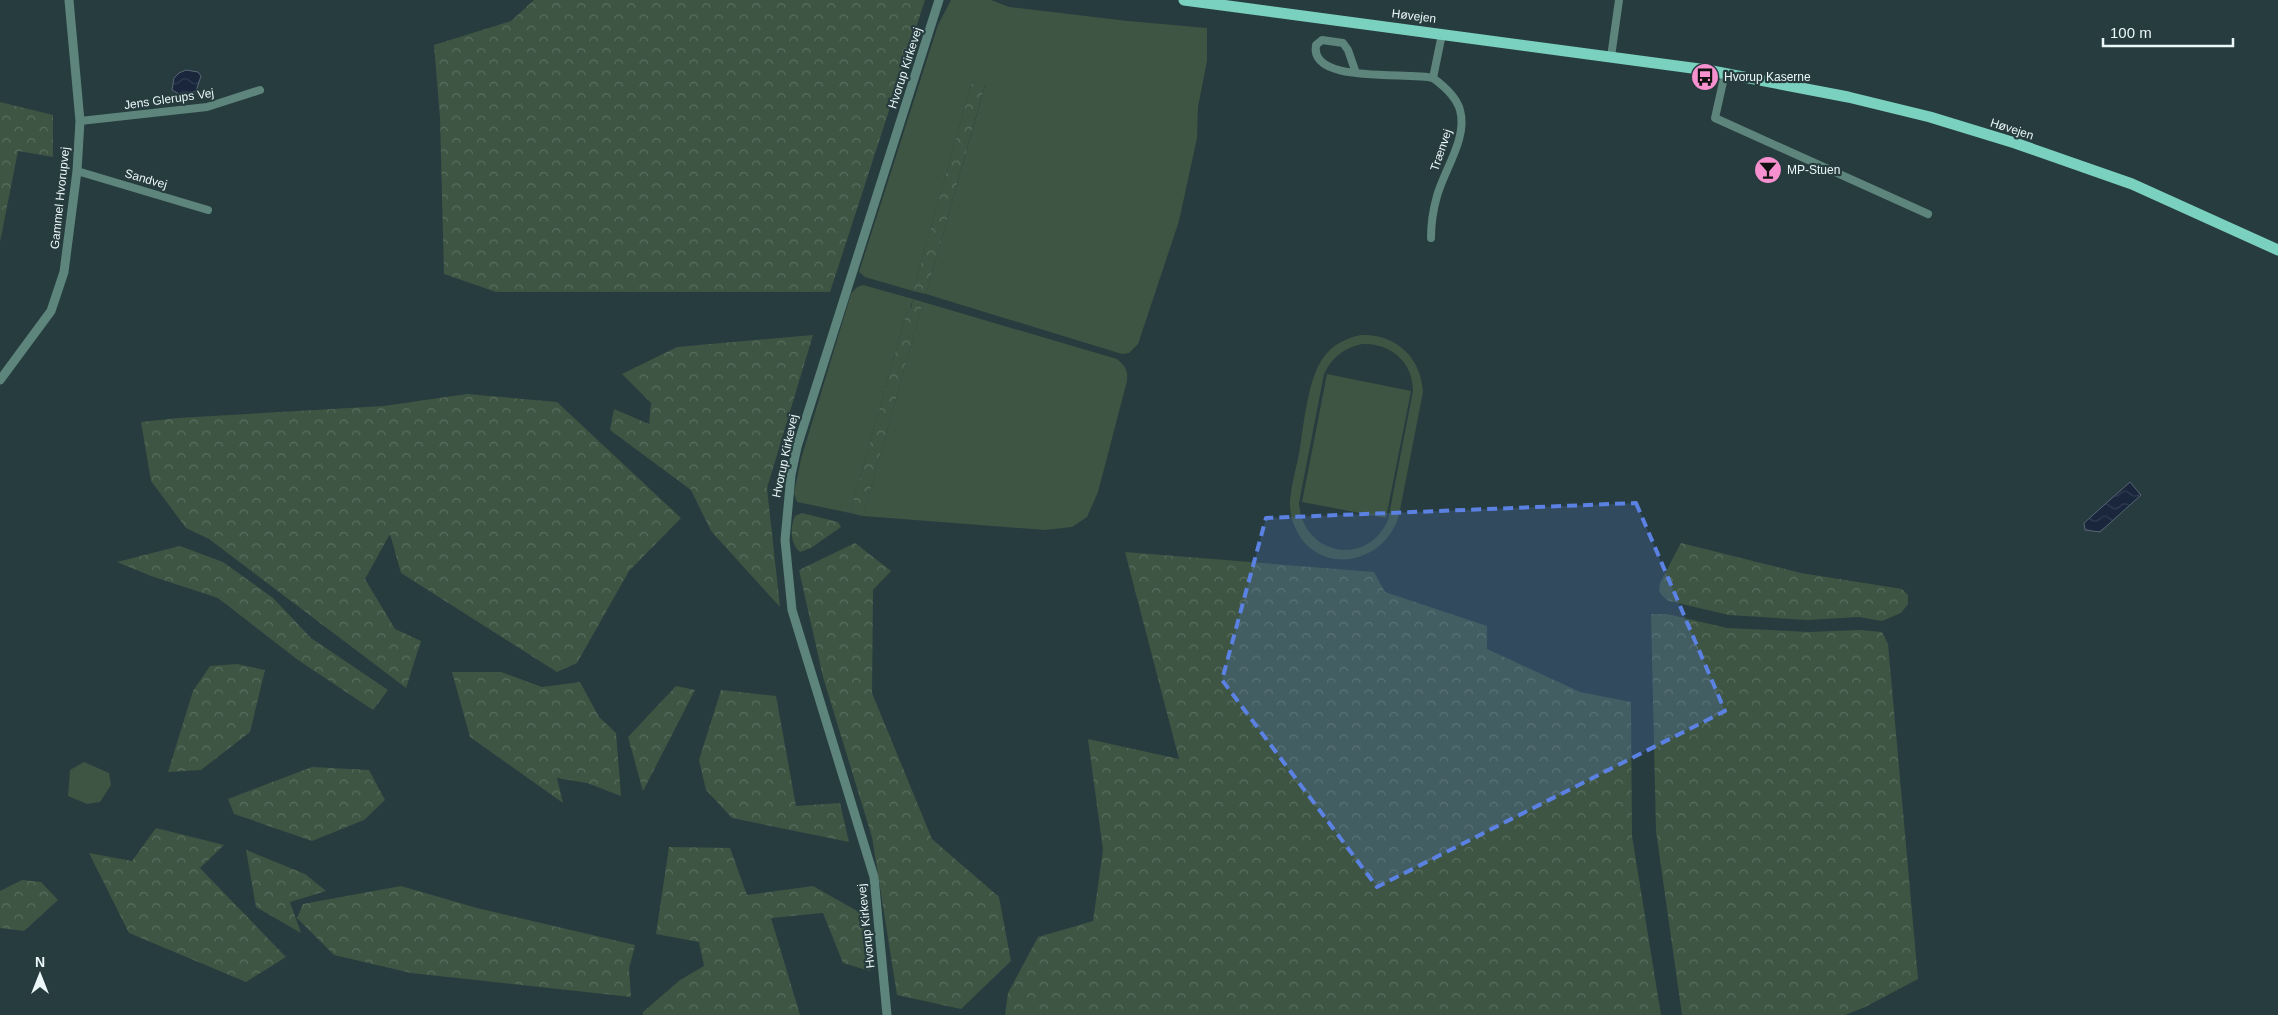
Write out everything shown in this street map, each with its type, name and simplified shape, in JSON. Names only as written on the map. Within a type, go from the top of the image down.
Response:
[{"type":"main road","name":"Høvejen","points":[[1184,0],[1724,73],[1848,97],[1930,117],[2015,143],[2132,184],[2278,250]]},
{"type":"street","name":"Gammel Hvorupvej","points":[[0,380],[50,311],[59,291],[64,272],[77,171],[80,121],[69,0]]},
{"type":"street","name":"Hvorup Kirkevej","points":[[887,1015],[874,877],[794,621],[785,540],[791,476],[800,439],[939,0]]},
{"type":"street","points":[[1611,57],[1619,0]]},
{"type":"street","points":[[1356,73],[1348,50],[1343,43],[1322,40],[1316,45],[1315,51],[1318,59],[1326,66],[1356,73],[1433,78],[1442,34]]},
{"type":"street","points":[[1724,73],[1715,118],[1928,214]]},
{"type":"street","name":"Trænvej","points":[[1431,238],[1431,222],[1437,195],[1458,140],[1461,125],[1460,111],[1453,97],[1433,78]]},
{"type":"street","name":"Jens Glerups Vej","points":[[80,121],[207,107],[260,90]]},
{"type":"street","name":"Sandvej","points":[[77,171],[208,210]]},
{"type":"highlighted area","points":[[1636,503],[1725,711],[1377,887],[1222,680],[1266,518]]},
{"type":"green space","points":[[534,0],[925,0],[830,292],[496,292],[444,274],[440,118],[434,45],[511,21]]},
{"type":"green space","points":[[951,0],[991,0],[1009,7],[1207,28],[1207,61],[1198,107],[1197,138],[1179,221],[1138,344],[1129,353],[1122,354],[926,294],[985,86],[972,82],[913,291],[865,277],[859,272],[938,25]]},
{"type":"green space","points":[[972,82],[985,85],[926,294],[913,291]]},
{"type":"green space","points":[[0,102],[53,115],[53,157],[18,151],[0,242]]},
{"type":"green space","points":[[863,285],[913,299],[910,308],[908,308],[850,513],[797,502],[794,493],[801,459],[851,294],[857,287]]},
{"type":"green space","points":[[913,299],[923,302],[863,516],[850,513],[908,308],[911,308]]},
{"type":"green space","points":[[923,302],[1117,359],[1124,366],[1127,381],[1098,492],[1087,517],[1072,527],[1045,530],[863,516]]},
{"type":"green space","points":[[813,335],[767,488],[780,607],[711,531],[691,490],[610,430],[614,409],[649,424],[651,403],[622,374],[677,347]]},
{"type":"green space","points":[[1355,336],[1374,336],[1385,339],[1395,343],[1404,350],[1412,358],[1417,368],[1423,392],[1399,515],[1391,532],[1380,546],[1365,555],[1349,559],[1333,559],[1317,553],[1304,542],[1292,520],[1290,502],[1313,379],[1323,358],[1331,349]],"holes":[[[1362,344],[1373,345],[1391,351],[1405,363],[1412,381],[1413,391],[1388,520],[1378,535],[1366,545],[1351,549],[1337,549],[1323,544],[1311,534],[1303,521],[1299,503],[1324,374],[1335,358],[1344,351]]]},
{"type":"green space","points":[[1327,374],[1411,391],[1386,518],[1302,502]]},
{"type":"green space","points":[[467,394],[557,402],[681,518],[629,571],[577,663],[557,672],[401,573],[390,534],[365,579],[395,629],[421,641],[406,688],[209,539],[186,528],[151,481],[141,422],[178,418],[384,406]]},
{"type":"green space","points":[[802,513],[838,522],[841,527],[811,548],[800,552],[794,545],[792,525],[795,516]]},
{"type":"green space","points":[[855,543],[891,571],[873,590],[872,693],[932,839],[999,897],[1011,961],[961,1009],[897,995],[872,837],[823,677],[799,570]]},
{"type":"green space","points":[[1681,543],[1801,573],[1902,589],[1908,595],[1908,604],[1901,613],[1882,621],[1859,617],[1807,620],[1729,615],[1669,601],[1661,594],[1659,589],[1660,583]]},
{"type":"green space","points":[[180,546],[223,562],[273,598],[311,638],[388,690],[373,710],[298,660],[218,598],[151,576],[117,562]]},
{"type":"green space","points":[[1125,552],[1374,572],[1385,592],[1487,626],[1487,649],[1580,692],[1631,702],[1632,836],[1661,1015],[1005,1015],[1008,993],[1038,937],[1093,921],[1103,850],[1088,739],[1179,759]]},
{"type":"green space","points":[[1651,614],[1667,614],[1727,628],[1809,632],[1860,630],[1882,632],[1888,644],[1918,979],[1865,1007],[1845,1015],[1682,1015],[1656,831]]},
{"type":"green space","points":[[237,664],[265,670],[250,732],[201,770],[168,772],[193,691],[210,666]]},
{"type":"green space","points":[[452,672],[501,672],[542,687],[580,682],[599,717],[616,733],[621,796],[587,783],[557,778],[563,803],[470,737]]},
{"type":"green space","points":[[676,686],[695,690],[643,791],[628,737]]},
{"type":"green space","points":[[721,690],[776,696],[796,806],[840,803],[849,842],[732,818],[706,790],[699,760]]},
{"type":"green space","points":[[84,762],[109,773],[111,785],[100,802],[87,804],[68,796],[70,770]]},
{"type":"green space","points":[[312,767],[369,770],[385,800],[364,820],[312,841],[234,814],[228,799]]},
{"type":"green space","points":[[156,828],[224,845],[200,868],[286,957],[246,982],[129,933],[89,853],[132,861]]},
{"type":"green space","points":[[669,847],[730,848],[747,895],[813,886],[866,916],[870,971],[843,963],[823,913],[771,918],[800,1015],[643,1015],[643,1012],[680,980],[704,966],[699,942],[656,934]]},
{"type":"green space","points":[[246,850],[305,874],[326,891],[290,902],[301,933],[256,907]]},
{"type":"green space","points":[[22,880],[41,882],[58,900],[24,931],[0,928],[0,891]]},
{"type":"green space","points":[[401,886],[477,908],[635,945],[629,969],[631,997],[411,973],[334,955],[297,918],[303,904]]},
{"type":"water","points":[[186,70],[198,72],[201,76],[196,91],[183,96],[172,90],[174,78]]},
{"type":"water","points":[[2130,482],[2141,495],[2100,532],[2085,530],[2084,523]]},
{"type":"place","name":"Hvorup Kaserne","points":[[1705,77]]},
{"type":"place","name":"MP-Stuen","points":[[1768,170]]}]
